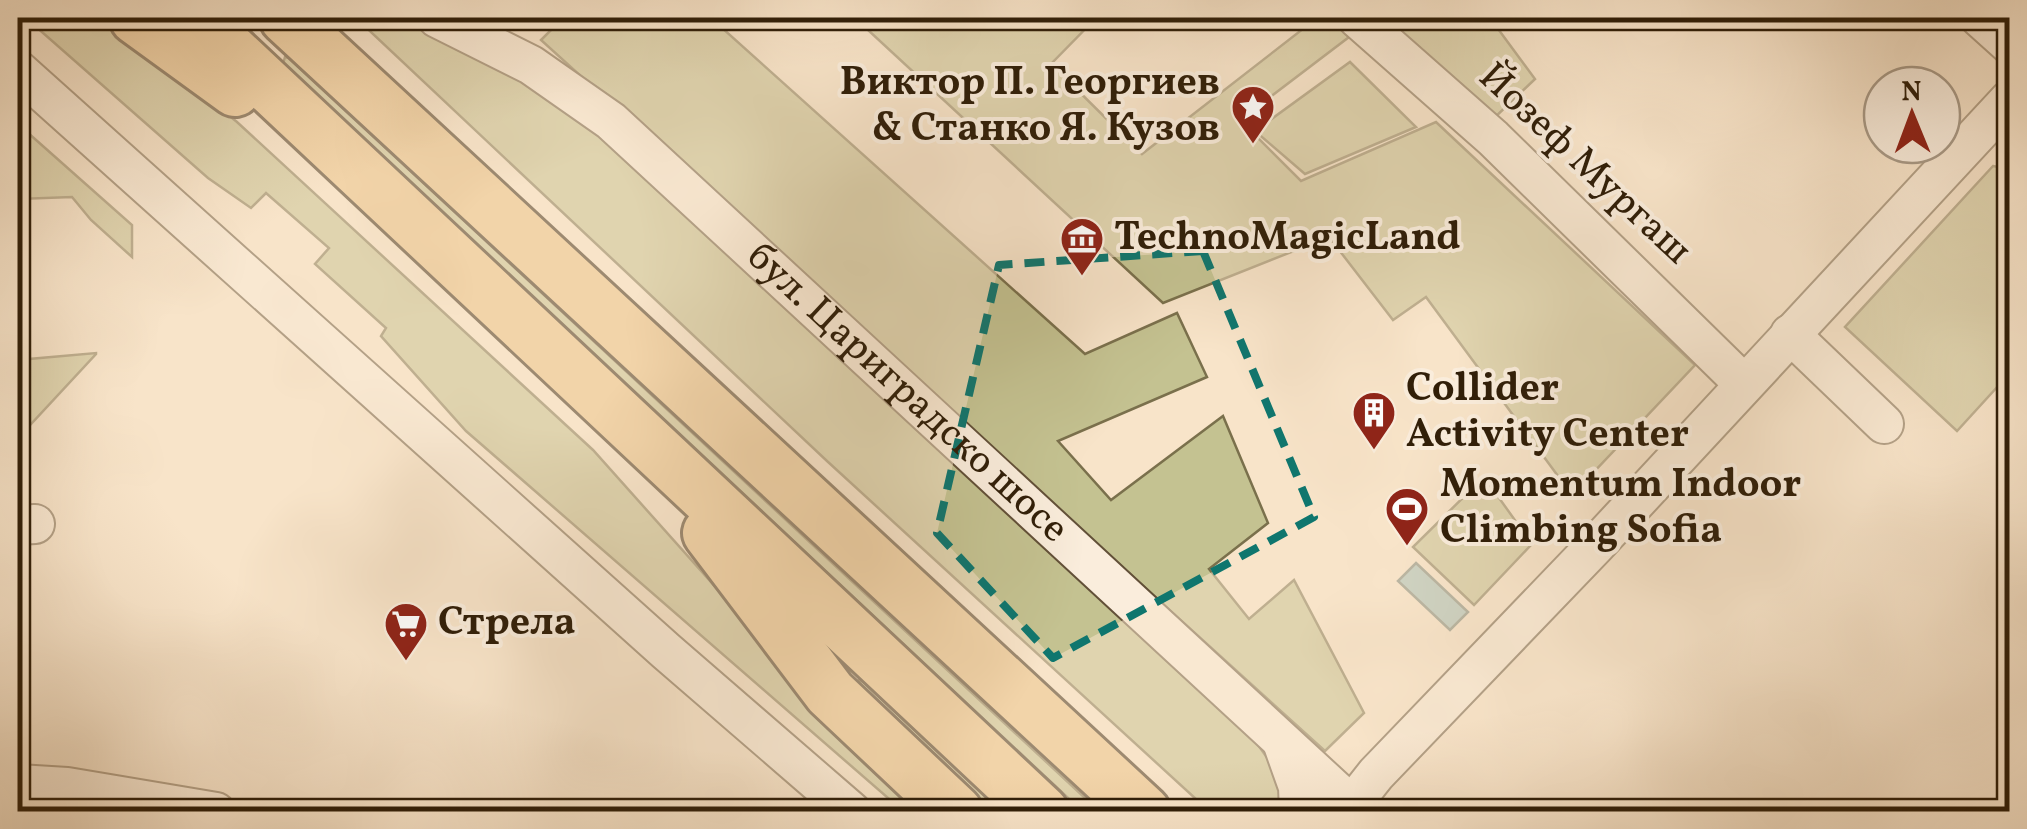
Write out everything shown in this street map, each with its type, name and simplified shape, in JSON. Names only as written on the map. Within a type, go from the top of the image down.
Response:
[{"type":"highway","points":[[136,18],[376,188]]},
{"type":"highway","points":[[196,18],[1042,812]]},
{"type":"highway","points":[[286,18],[1144,812]]},
{"type":"highway","points":[[336,18],[352,34],[444,164]]},
{"type":"highway","points":[[617,412],[830,693],[956,812]]},
{"type":"street","name":"бул. Цариградско шосе","points":[[438,18],[532,65],[612,121],[1352,809]]},
{"type":"street","name":"Йозеф Мургаш","points":[[1357,18],[1493,138],[1744,384]]},
{"type":"street","points":[[1980,18],[2010,44]]},
{"type":"street","points":[[18,70],[666,651],[852,812]]},
{"type":"street","points":[[1352,809],[1376,774],[1596,545],[2010,99]]},
{"type":"street","points":[[1790,334],[1884,424]]},
{"type":"street","points":[[1281,739],[1298,788],[1299,812]]},
{"type":"street","points":[[18,784],[67,787],[216,812]]},
{"type":"highlighted area","points":[[1203,251],[1314,517],[1053,658],[937,533],[999,265]]},
{"type":"shaded area","points":[[26,18],[109,18],[237,122],[593,450],[829,714],[932,811],[903,811],[466,431],[381,336],[386,328],[315,264],[329,248],[266,193],[251,208],[208,178]]},
{"type":"shaded area","points":[[356,18],[412,18],[479,50],[565,103],[1244,725],[1275,769],[1285,811],[1209,811],[827,461]]},
{"type":"shaded area","points":[[563,18],[711,18],[1085,354],[1177,313],[1207,377],[1058,441],[1111,500],[1223,416],[1268,523],[1209,569],[1249,619],[1294,580],[1364,713],[1325,751],[541,40]]},
{"type":"shaded area","points":[[855,18],[1096,18],[1051,64],[1142,154],[1317,18],[1330,18],[1349,37],[1240,120],[1301,181],[1436,122],[1695,365],[1572,495],[1426,297],[1393,320],[1329,237],[1163,303]]},
{"type":"shaded area","points":[[1382,18],[1490,18],[1535,79],[1490,122]]},
{"type":"shaded area","points":[[285,57],[1099,811],[1082,811],[283,64]]},
{"type":"shaded area","points":[[1350,62],[1416,127],[1305,174],[1255,131]]},
{"type":"shaded area","points":[[18,124],[132,225],[132,257],[72,197],[18,199]]},
{"type":"shaded area","points":[[1993,166],[2009,169],[2009,374],[1957,431],[1845,327]]},
{"type":"shaded area","points":[[96,354],[18,438],[18,360]]},
{"type":"shaded area","points":[[1484,477],[1532,544],[1474,605],[1413,547]]},
{"type":"shaded area","points":[[859,680],[869,684],[1005,811],[980,811],[854,684]]},
{"type":"water","points":[[1416,563],[1468,612],[1450,630],[1398,581]]},
{"type":"place","name":"Виктор П. Георгиев & Станко Я. Кузов","points":[[1253,145]]},
{"type":"place","name":"TechnoMagicLand","points":[[1082,277]]},
{"type":"place","name":"Collider Activity Center","points":[[1374,451]]},
{"type":"place","name":"Momentum Indoor Climbing Sofia","points":[[1407,547]]},
{"type":"place","name":"Стрела","points":[[406,662]]}]
